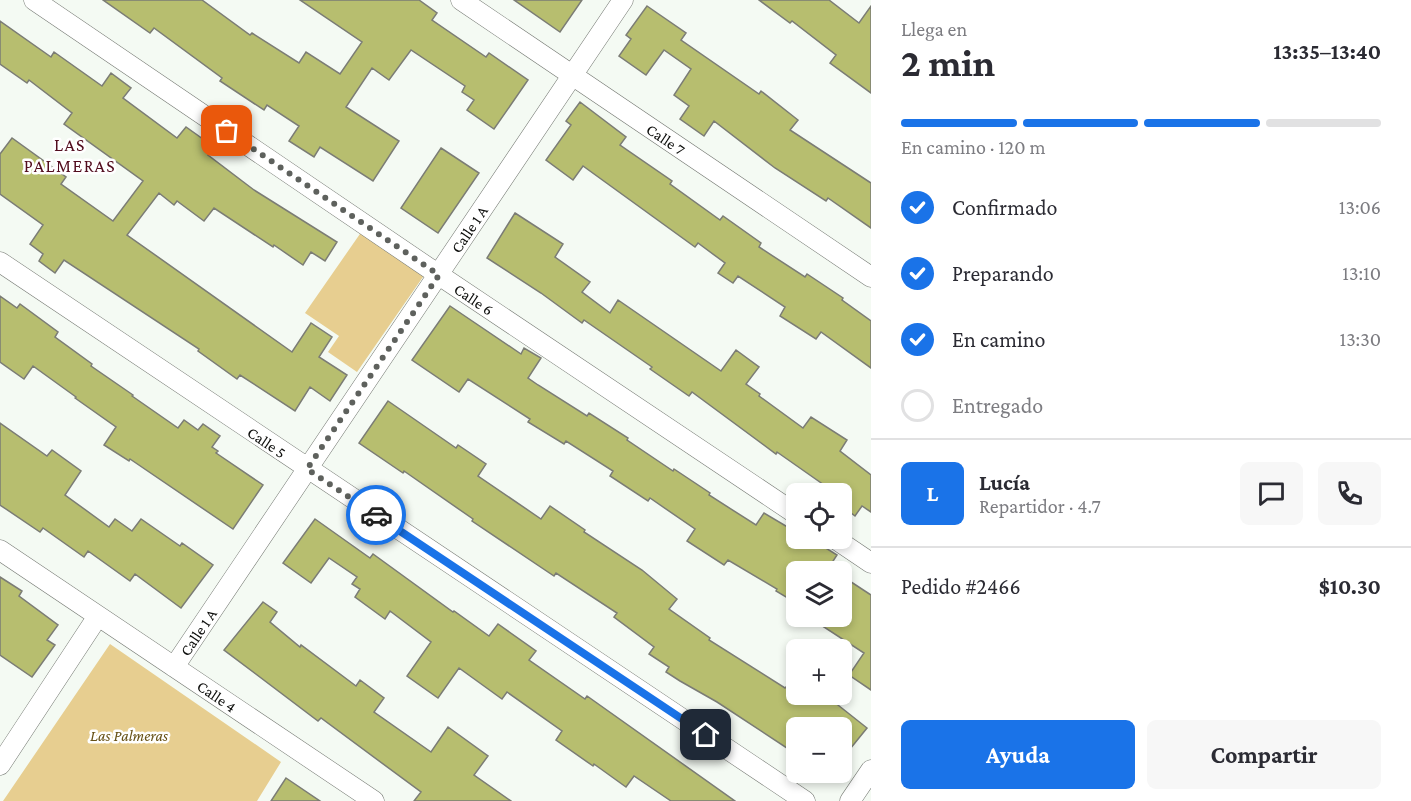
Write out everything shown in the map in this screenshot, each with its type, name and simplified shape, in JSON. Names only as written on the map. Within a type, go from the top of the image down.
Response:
[{"type":"street","name":"Calle 6","points":[[34,0],[786,507]]},
{"type":"street","name":"Calle 7","points":[[461,0],[871,277]]},
{"type":"street","name":"Calle 1 A","points":[[174,667],[623,0]]},
{"type":"street","name":"Calle 5","points":[[0,262],[805,801]]},
{"type":"street","points":[[850,549],[871,563]]},
{"type":"street","name":"Calle 4","points":[[0,550],[374,801]]},
{"type":"street","points":[[0,765],[98,616]]},
{"type":"street","points":[[850,801],[871,770]]},
{"type":"green space","points":[[362,231],[425,274],[357,372],[328,352],[339,336],[305,313]]},
{"type":"green space","name":"Las Palmeras","points":[[110,644],[281,762],[257,801],[3,801]]},
{"type":"building","points":[[103,0],[202,0],[250,35],[252,33],[299,63],[306,52],[340,74],[362,42],[300,0],[419,0],[437,13],[432,20],[486,57],[489,53],[528,80],[494,129],[467,110],[474,100],[462,92],[465,86],[411,50],[389,80],[372,68],[346,107],[399,141],[373,181],[320,147],[314,157],[289,141],[299,126],[267,105],[264,110],[220,81],[222,78],[154,28],[150,33]]},
{"type":"building","points":[[514,0],[582,0],[560,32]]},
{"type":"building","points":[[759,0],[829,0],[859,23],[871,6],[871,93],[830,63],[836,55],[792,21],[790,23]]},
{"type":"building","points":[[647,6],[686,33],[681,40],[759,94],[761,91],[798,120],[790,130],[871,183],[871,228],[828,198],[826,201],[775,168],[714,121],[704,136],[680,119],[689,106],[674,95],[691,69],[664,50],[646,75],[619,56],[631,39],[626,35]]},
{"type":"building","points":[[0,21],[51,57],[54,52],[102,86],[111,73],[131,88],[123,98],[177,138],[186,127],[214,147],[208,155],[254,190],[337,242],[325,261],[311,252],[303,265],[214,208],[204,221],[177,201],[174,205],[159,193],[127,235],[292,352],[311,323],[332,337],[319,357],[347,375],[330,401],[310,387],[295,411],[240,375],[237,379],[198,351],[199,349],[64,260],[55,273],[39,261],[43,254],[30,244],[43,225],[0,194],[0,154],[12,138],[66,177],[61,184],[113,221],[143,181],[64,124],[72,113],[29,80],[27,83],[0,64]]},
{"type":"building","points":[[580,102],[626,137],[620,145],[672,181],[670,184],[720,220],[723,216],[761,243],[759,247],[805,277],[807,274],[843,298],[842,300],[871,321],[871,368],[821,332],[816,339],[780,316],[785,307],[738,276],[733,283],[718,273],[725,263],[698,243],[695,247],[583,166],[573,180],[546,160],[571,125],[566,121]]},
{"type":"building","points":[[441,148],[479,173],[438,233],[401,208]]},
{"type":"building","points":[[515,213],[563,244],[555,257],[590,282],[582,292],[610,313],[618,300],[721,371],[736,350],[759,367],[746,384],[760,394],[759,396],[803,428],[811,417],[847,440],[840,451],[871,475],[871,512],[862,506],[855,516],[852,514],[852,483],[821,483],[777,452],[776,454],[692,392],[689,396],[584,320],[582,323],[487,258]]},
{"type":"building","points":[[0,296],[17,308],[20,304],[58,332],[55,337],[92,364],[91,366],[178,428],[184,420],[198,430],[203,424],[220,436],[212,447],[218,451],[216,453],[263,485],[233,529],[130,459],[129,461],[104,445],[116,427],[33,366],[24,379],[0,362]]},
{"type":"building","points":[[450,306],[521,354],[524,348],[541,358],[528,378],[538,385],[587,416],[589,413],[628,438],[627,440],[756,525],[764,513],[786,526],[786,549],[827,549],[837,555],[833,561],[786,561],[786,597],[776,591],[777,589],[728,560],[724,565],[687,541],[695,529],[650,498],[648,501],[610,476],[613,471],[566,441],[564,444],[528,422],[530,419],[468,379],[459,392],[412,360]]},
{"type":"building","points":[[388,401],[456,448],[458,445],[486,464],[478,476],[541,519],[550,506],[585,530],[584,532],[642,570],[677,599],[669,609],[710,638],[709,640],[786,687],[786,705],[838,705],[867,728],[852,747],[852,717],[786,717],[786,747],[666,672],[669,667],[649,654],[654,647],[614,617],[617,613],[556,573],[554,576],[472,521],[473,519],[404,471],[403,473],[359,443]]},
{"type":"building","points":[[0,423],[47,456],[52,450],[81,471],[65,495],[109,527],[115,519],[132,531],[141,519],[180,546],[182,543],[213,565],[181,608],[135,574],[130,581],[88,551],[84,557],[43,528],[40,532],[0,505]]},
{"type":"building","points":[[315,519],[370,558],[373,554],[489,636],[498,624],[536,651],[529,660],[585,699],[587,696],[735,801],[671,801],[634,776],[626,787],[556,740],[562,731],[507,692],[502,699],[459,668],[438,698],[407,676],[431,642],[390,611],[385,619],[355,597],[360,589],[352,584],[357,577],[329,558],[311,583],[283,563]]},
{"type":"building","points":[[0,577],[22,591],[19,596],[58,625],[47,640],[55,645],[32,677],[0,655]]},
{"type":"building","points":[[852,583],[871,595],[871,690],[852,677],[852,671],[864,653],[852,645],[852,639],[842,639],[824,627],[852,627]]},
{"type":"building","points":[[263,602],[277,612],[270,622],[300,647],[301,645],[356,686],[360,680],[384,698],[374,712],[431,752],[448,727],[488,756],[474,775],[511,801],[414,801],[421,792],[321,718],[318,721],[224,650]]},
{"type":"building","points":[[286,778],[320,801],[271,801]]},
{"type":"way so far","points":[[227,131],[439,275],[307,469],[376,515]]},
{"type":"district","name":"LAS PALMERAS","points":[[70,155]]},
{"type":"route","points":[[376,515],[706,735]]}]
